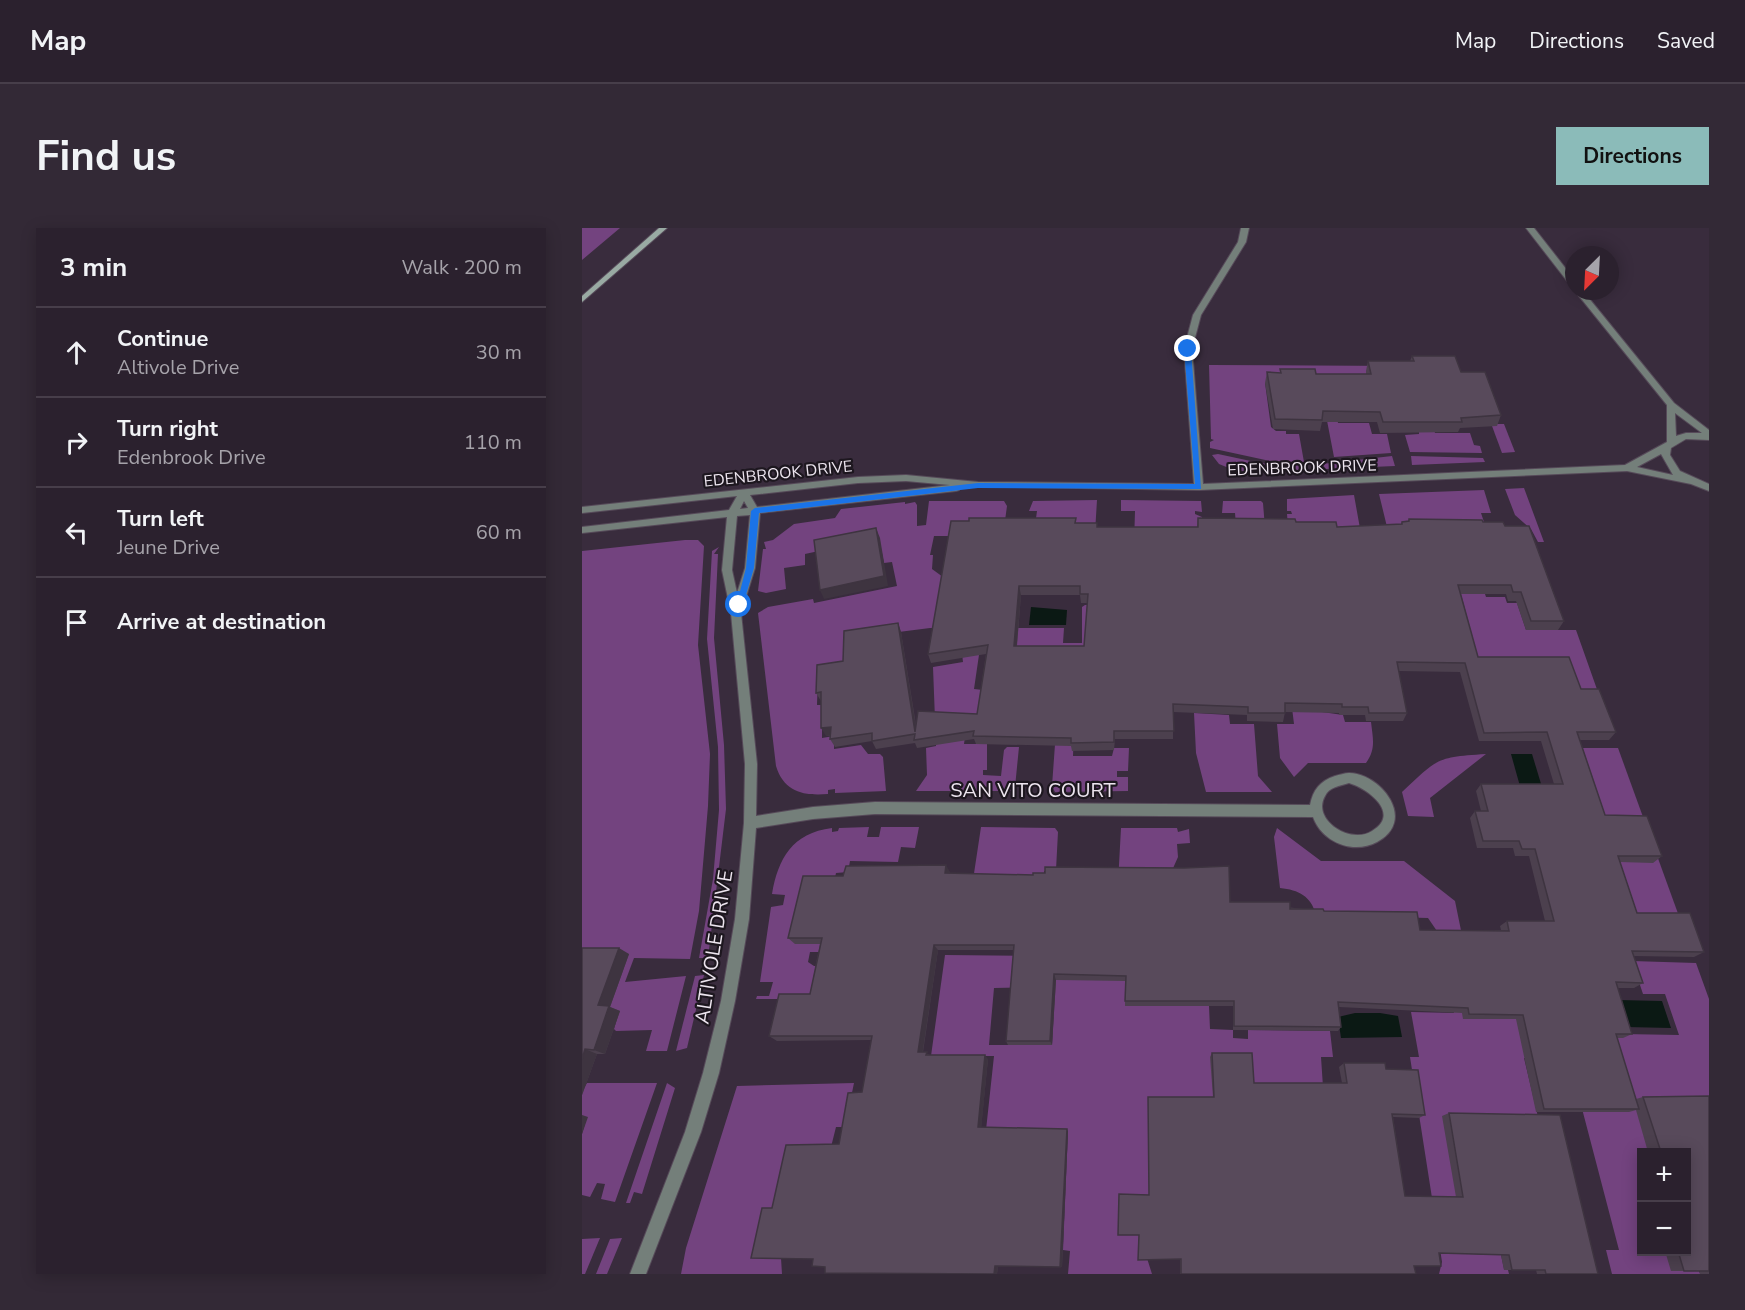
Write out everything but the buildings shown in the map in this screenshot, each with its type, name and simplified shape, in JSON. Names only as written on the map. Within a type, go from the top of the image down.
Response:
[{"type":"street","points":[[582,300],[663,228]]},
{"type":"street","points":[[1199,487],[1188,349],[1197,315],[1242,242],[1245,228]]},
{"type":"street","points":[[1530,228],[1565,273]]},
{"type":"street","points":[[1587,300],[1671,405],[1709,436]]},
{"type":"street","points":[[1671,405],[1669,444],[1665,455],[1669,464],[1689,481]]},
{"type":"street","points":[[1628,468],[1689,435],[1709,436]]},
{"type":"street","points":[[1628,468],[1689,481],[1706,489]]},
{"type":"street","name":"EDENBROOK DRIVE","points":[[582,510],[858,480],[906,478],[978,485],[1199,487],[1628,468]]},
{"type":"street","name":"EDENBROOK DRIVE","points":[[582,530],[978,485]]},
{"type":"street","points":[[744,493],[755,511]]},
{"type":"street","name":"ALTIVOLE DRIVE","points":[[638,1274],[693,1132],[715,1057],[742,919],[750,823],[750,764],[736,613],[727,570],[732,514],[744,493]]},
{"type":"street","name":"ALTIVOLE DRIVE","points":[[736,613],[750,568],[755,511]]},
{"type":"street","points":[[1349,778],[1361,780],[1377,790],[1386,802],[1389,812],[1388,822],[1379,835],[1359,842],[1336,836],[1327,829],[1316,811],[1320,790],[1328,783],[1349,778]]},
{"type":"street","name":"SAN VITO COURT","points":[[750,823],[813,813],[876,808],[1316,811]]},
{"type":"shaded area","points":[[582,228],[620,228],[582,260]]},
{"type":"shaded area","points":[[1209,365],[1400,366],[1429,412],[1435,433],[1470,433],[1474,445],[1480,446],[1482,453],[1410,452],[1405,435],[1419,434],[1419,431],[1331,385],[1338,423],[1369,423],[1372,434],[1387,434],[1391,453],[1334,457],[1319,379],[1265,383],[1271,427],[1276,431],[1286,431],[1286,434],[1299,434],[1304,462],[1270,461],[1210,448],[1210,442],[1214,440],[1211,439]]},
{"type":"shaded area","points":[[1504,424],[1515,452],[1502,453],[1492,426]]},
{"type":"shaded area","points":[[1218,454],[1260,463],[1304,466],[1303,470],[1236,471],[1219,464],[1212,455]]},
{"type":"shaded area","points":[[1392,456],[1395,466],[1326,469],[1322,464]]},
{"type":"shaded area","points":[[1411,456],[1483,458],[1485,462],[1412,465]]},
{"type":"shaded area","points":[[1524,488],[1544,542],[1538,542],[1531,529],[1515,515],[1505,489]]},
{"type":"shaded area","points":[[1484,490],[1491,513],[1481,513],[1487,531],[1388,531],[1379,494]]},
{"type":"shaded area","points":[[1354,495],[1361,534],[1288,527],[1287,514],[1292,514],[1291,511],[1287,511],[1287,499]]},
{"type":"shaded area","points":[[1097,500],[1095,533],[1034,533],[1037,511],[1029,511],[1033,501]]},
{"type":"shaded area","points":[[1121,500],[1201,501],[1202,512],[1195,511],[1195,514],[1202,517],[1202,528],[1134,544],[1135,511],[1121,511]]},
{"type":"shaded area","points":[[929,501],[1004,501],[1007,506],[1004,528],[972,527],[971,531],[951,531],[950,536],[934,536],[930,555],[933,555],[932,569],[943,577],[941,595],[965,599],[963,613],[967,615],[965,628],[1064,628],[1063,643],[1082,643],[1082,607],[1085,605],[1133,605],[1132,629],[1158,629],[1158,613],[1197,613],[1198,598],[1204,598],[1204,603],[1231,603],[1231,595],[1241,595],[1243,616],[1309,617],[1306,595],[1311,595],[1313,609],[1352,609],[1356,630],[1402,630],[1405,642],[1358,642],[1358,645],[1338,645],[1339,651],[1315,651],[1322,712],[1343,715],[1345,722],[1371,722],[1373,744],[1369,758],[1366,763],[1308,763],[1294,777],[1280,758],[1277,724],[1294,724],[1283,635],[1229,634],[1230,662],[1198,662],[1198,639],[1179,639],[1177,629],[1177,644],[1088,646],[1083,699],[1075,700],[1073,756],[1112,756],[1114,748],[1129,748],[1128,771],[1117,771],[1117,777],[1128,777],[1128,791],[1055,792],[1052,786],[1061,661],[1052,661],[1052,655],[1020,654],[1020,649],[980,648],[974,689],[983,690],[977,722],[967,722],[964,744],[987,744],[987,770],[983,770],[983,775],[1001,776],[1004,750],[1007,747],[1019,747],[1015,787],[1012,791],[916,791],[927,775],[926,748],[936,746],[933,667],[963,662],[959,628],[930,628],[875,635],[875,669],[855,673],[855,666],[818,672],[817,705],[822,705],[822,738],[834,736],[834,749],[861,745],[868,754],[880,754],[883,757],[886,791],[835,793],[835,789],[828,790],[828,794],[810,794],[789,787],[776,766],[758,613],[768,607],[813,599],[814,603],[897,586],[892,562],[884,563],[879,538],[805,554],[805,565],[784,568],[786,589],[766,593],[758,591],[763,549],[766,549],[764,542],[773,540],[794,524],[835,518],[841,509],[905,502],[905,504],[915,502],[917,526],[926,525]],"holes":[[[1088,612],[1119,613],[1118,628],[1087,628]]]},
{"type":"shaded area","points":[[1223,501],[1261,501],[1263,503],[1265,528],[1239,564],[1235,513],[1222,513]]},
{"type":"shaded area","points":[[698,540],[704,546],[698,645],[710,754],[708,806],[699,911],[690,959],[634,958],[625,982],[686,976],[667,1051],[646,1051],[652,1030],[616,1031],[614,1029],[619,1011],[582,1011],[582,551]]},
{"type":"shaded area","points":[[719,547],[714,554],[718,554],[714,638],[724,745],[726,809],[708,958],[699,958],[713,879],[719,810],[718,747],[707,639],[712,551]]},
{"type":"shaded area","points":[[1452,592],[1505,597],[1507,603],[1517,603],[1526,630],[1576,630],[1599,695],[1473,662]]},
{"type":"shaded area","points":[[1031,607],[1067,610],[1066,625],[1029,625]]},
{"type":"shaded area","points":[[1194,713],[1229,715],[1230,724],[1254,724],[1258,776],[1272,792],[1206,792],[1196,753]]},
{"type":"shaded area","points":[[1554,748],[1618,748],[1680,919],[1595,918]]},
{"type":"shaded area","points":[[1486,754],[1430,798],[1434,817],[1408,816],[1402,792],[1423,772],[1447,758]]},
{"type":"shaded area","points":[[1511,754],[1532,754],[1545,797],[1523,797]]},
{"type":"shaded area","points":[[869,827],[867,837],[879,837],[881,827],[919,827],[915,848],[901,847],[898,862],[850,861],[848,872],[836,873],[819,952],[810,952],[808,962],[814,966],[823,966],[830,999],[756,999],[757,996],[769,996],[773,982],[760,982],[771,907],[783,905],[785,895],[772,894],[783,859],[797,842],[818,831],[832,828],[832,832],[838,831],[839,828]]},
{"type":"shaded area","points":[[981,827],[1055,828],[1058,832],[1056,870],[1044,871],[1044,877],[973,880]]},
{"type":"shaded area","points":[[1121,828],[1177,828],[1178,832],[1189,829],[1190,843],[1177,844],[1178,857],[1170,875],[1118,883]]},
{"type":"shaded area","points":[[1277,828],[1321,861],[1404,861],[1455,901],[1464,945],[1555,1020],[1622,1034],[1679,1035],[1665,994],[1643,994],[1632,961],[1696,963],[1709,999],[1709,1104],[1653,1148],[1637,1148],[1637,1256],[1673,1256],[1699,1271],[1700,1274],[1612,1274],[1606,1250],[1619,1250],[1569,1059],[1524,1058],[1538,1117],[1475,1254],[1501,1255],[1504,1269],[1508,1270],[1509,1274],[1439,1274],[1442,1262],[1410,1057],[1419,1057],[1411,1012],[1454,1013],[1439,934],[1428,918],[1316,915],[1311,903],[1303,895],[1293,890],[1280,888],[1274,837]]},
{"type":"shaded area","points":[[1127,935],[1126,1006],[1209,1006],[1210,1029],[1233,1030],[1233,1038],[1248,1039],[1248,1030],[1330,1031],[1333,1057],[1321,1057],[1323,1087],[1213,1101],[1149,1196],[1140,1236],[1152,1274],[1068,1274],[1070,1251],[1063,1250],[1068,1131],[986,1130],[994,1056],[931,1056],[945,955],[1053,956],[1051,979],[1085,980]],"holes":[[[1055,987],[1052,1045],[989,1045],[994,988]]]},
{"type":"shaded area","points":[[704,975],[687,1048],[676,1051],[695,976]]},
{"type":"shaded area","points":[[1618,1000],[1662,1001],[1671,1028],[1626,1027]]},
{"type":"shaded area","points":[[1355,1013],[1398,1016],[1402,1037],[1341,1038],[1338,1017]]},
{"type":"shaded area","points":[[587,1083],[657,1083],[615,1202],[601,1199],[605,1184],[597,1183],[590,1197],[582,1195],[582,1134],[587,1117],[582,1117],[582,1092]]},
{"type":"shaded area","points":[[667,1083],[675,1088],[642,1194],[634,1192],[630,1203],[626,1203]]},
{"type":"shaded area","points":[[854,1083],[845,1127],[836,1127],[831,1147],[760,1258],[781,1258],[782,1274],[681,1274],[686,1248],[737,1086]]},
{"type":"shaded area","points":[[600,1238],[585,1274],[582,1274],[582,1239]]},
{"type":"shaded area","points":[[622,1238],[607,1274],[596,1274],[610,1239]]},
{"type":"route","points":[[739,605],[750,568],[755,511],[978,485],[1199,487],[1188,349]]}]
